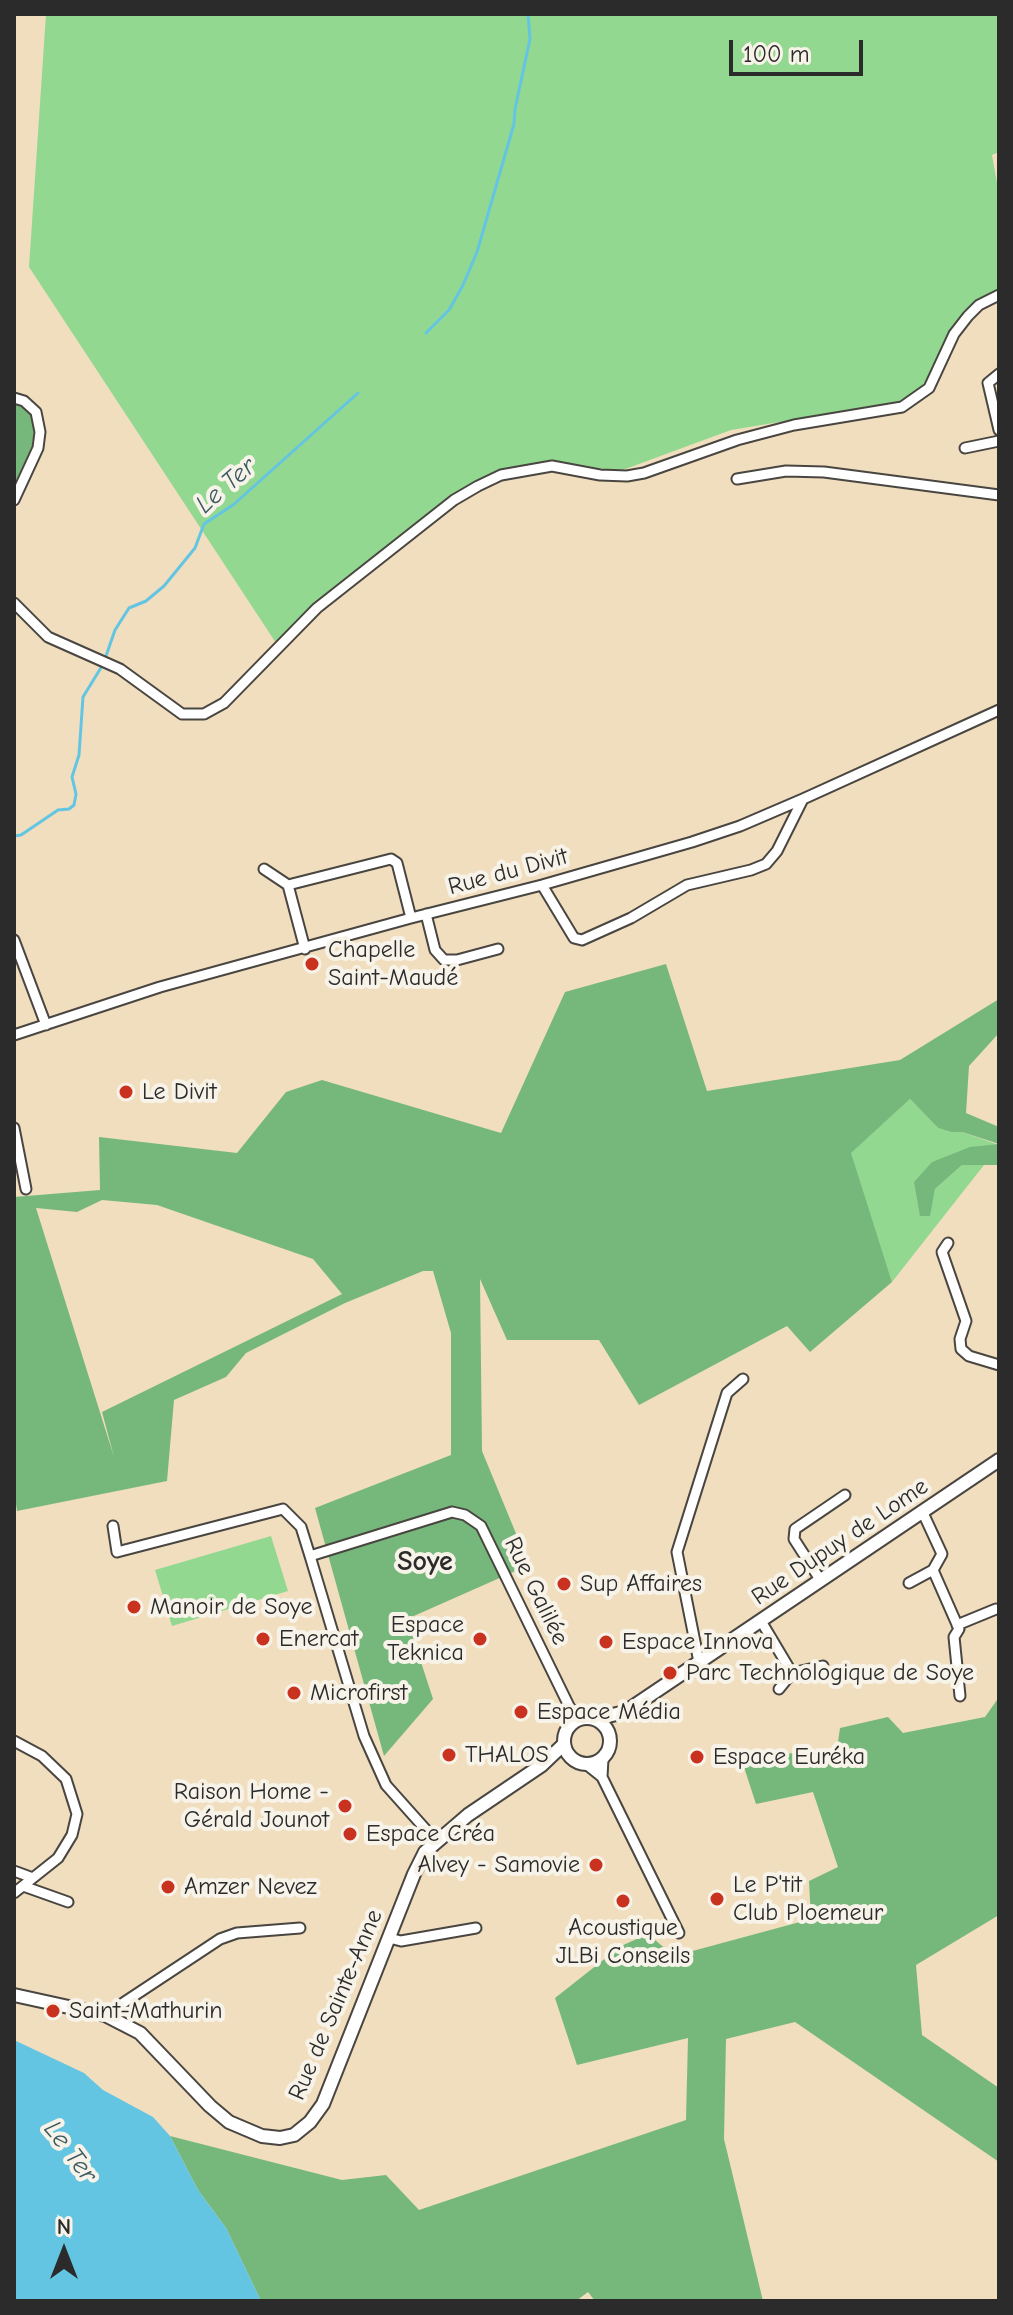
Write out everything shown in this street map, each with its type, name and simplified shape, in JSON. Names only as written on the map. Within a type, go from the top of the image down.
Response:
[{"type":"street","points":[[14,603],[48,637],[120,669],[182,714],[204,714],[224,703],[317,608],[454,500],[501,475],[552,466],[600,475],[627,476],[794,425],[890,410],[921,396],[935,380],[960,325],[979,305],[999,295]]},
{"type":"street","points":[[999,374],[988,383],[999,430]]},
{"type":"street","points":[[14,398],[24,401],[36,412],[40,432],[38,448],[14,500]]},
{"type":"street","points":[[965,448],[999,441]]},
{"type":"street","points":[[737,479],[786,471],[824,472],[999,495]]},
{"type":"street","name":"Rue du Divit","points":[[14,1035],[160,987],[692,842],[740,826],[803,799],[999,710]]},
{"type":"street","points":[[542,885],[574,938],[582,940],[631,918],[687,885],[766,864],[777,851],[803,799]]},
{"type":"street","points":[[288,885],[391,859],[397,863],[411,918]]},
{"type":"street","points":[[264,869],[288,885],[305,949]]},
{"type":"street","points":[[426,914],[435,950],[444,960],[457,960],[498,949]]},
{"type":"street","points":[[14,940],[46,1025]]},
{"type":"street","points":[[14,1128],[26,1189]]},
{"type":"street","points":[[948,1243],[942,1252],[966,1321],[960,1339],[961,1349],[969,1356],[999,1365]]},
{"type":"street","points":[[699,1662],[677,1552],[727,1393],[743,1379]]},
{"type":"street","name":"Rue Dupuy de Lome","points":[[610,1735],[625,1712],[999,1460]]},
{"type":"street","points":[[821,1581],[794,1539],[795,1529],[845,1495]]},
{"type":"street","points":[[113,1526],[117,1552],[283,1509],[301,1527],[364,1736],[386,1785],[436,1841]]},
{"type":"street","name":"Rue Galilée","points":[[310,1556],[452,1512],[465,1515],[481,1526],[570,1708],[569,1725]]},
{"type":"street","points":[[909,1583],[933,1570],[942,1554],[923,1513]]},
{"type":"street","points":[[933,1570],[959,1629],[954,1637],[960,1696]]},
{"type":"street","points":[[957,1625],[996,1609]]},
{"type":"street","points":[[761,1621],[792,1673]]},
{"type":"street","points":[[779,1689],[792,1673],[823,1666]]},
{"type":"street","name":"Rue Galilée","points":[[570,1708],[589,1718]]},
{"type":"street","name":"Rue Dupuy de Lome","points":[[589,1718],[625,1712]]},
{"type":"street","points":[[602,1777],[610,1735],[589,1718],[569,1725],[563,1745],[571,1760],[587,1765],[602,1777],[679,1933]]},
{"type":"street","points":[[14,1741],[42,1756],[66,1779],[77,1814],[72,1835],[58,1858],[14,1893]]},
{"type":"street","name":"Rue de Sainte-Anne","points":[[14,1995],[105,2015],[140,2033],[229,2122],[262,2136],[280,2138],[294,2135],[310,2122],[323,2104],[425,1852],[468,1815],[542,1765],[563,1745]]},
{"type":"street","points":[[587,1765],[603,1759]]},
{"type":"street","name":"Rue de Sainte-Anne","points":[[542,1765],[571,1760]]},
{"type":"street","points":[[14,1871],[33,1878]]},
{"type":"street","points":[[23,1886],[68,1902]]},
{"type":"street","points":[[105,2015],[220,1939],[237,1933],[300,1928]]},
{"type":"street","points":[[389,1938],[401,1941],[476,1928]]},
{"type":"green space","points":[[46,14],[999,14],[999,152],[992,155],[999,194],[999,290],[978,302],[955,323],[931,374],[917,392],[895,403],[731,430],[620,471],[546,462],[477,481],[453,496],[313,606],[276,643],[29,267]]},
{"type":"green space","points":[[14,404],[27,409],[33,416],[34,430],[32,446],[14,485]]},
{"type":"green space","points":[[666,964],[707,1091],[900,1060],[999,999],[999,1033],[969,1066],[966,1113],[999,1127],[999,1144],[938,1128],[910,1099],[851,1153],[892,1282],[810,1352],[787,1326],[639,1405],[599,1340],[507,1340],[480,1279],[482,1451],[529,1565],[407,1619],[433,1699],[384,1756],[315,1508],[451,1455],[451,1333],[433,1271],[423,1271],[345,1303],[246,1353],[226,1377],[174,1400],[167,1481],[17,1511],[14,1490],[14,1197],[100,1190],[99,1137],[237,1153],[286,1092],[322,1080],[501,1133],[565,992]],"holes":[[[102,1200],[157,1205],[313,1259],[342,1294],[102,1412],[114,1457],[36,1208],[77,1212]]]},
{"type":"green space","points":[[910,1099],[938,1128],[962,1132],[999,1145],[932,1162],[929,1216],[935,1189],[962,1165],[984,1165],[892,1282],[850,1153]]},
{"type":"green space","points":[[999,1144],[999,1165],[962,1165],[935,1189],[930,1216],[920,1216],[914,1182],[932,1162],[970,1147]]},
{"type":"green space","points":[[271,1536],[288,1591],[172,1626],[155,1570]]},
{"type":"green space","points":[[999,1697],[999,1915],[916,1965],[922,2035],[999,2088],[999,2162],[795,2022],[726,2039],[724,2139],[763,2301],[595,2301],[588,2292],[576,2301],[261,2301],[226,2228],[198,2190],[170,2136],[342,2180],[386,2175],[419,2210],[686,2120],[688,2038],[577,2065],[555,1998],[621,1946],[648,1934],[674,1956],[811,1919],[809,1881],[838,1867],[813,1792],[756,1804],[741,1758],[837,1749],[840,1728],[888,1717],[903,1733],[985,1717]]},
{"type":"water","points":[[14,2040],[84,2073],[103,2090],[153,2117],[170,2136],[198,2190],[226,2228],[261,2301],[16,2301]]},
{"type":"waterway","name":"Le Ter","points":[[426,333],[449,310],[477,252],[514,124],[530,39],[528,14]]},
{"type":"waterway","name":"Le Ter","points":[[106,656],[115,630],[129,608],[146,601],[164,586],[195,548],[204,524],[233,505],[358,393]]},
{"type":"waterway","name":"Le Ter","points":[[14,836],[21,835],[58,810],[74,805],[76,794],[72,777],[79,755],[83,697],[102,666]]},
{"type":"place","name":"Chapelle Saint-Maudé","points":[[312,964]]},
{"type":"place","name":"Le Divit","points":[[126,1092]]},
{"type":"place","name":"Sup Affaires","points":[[564,1584]]},
{"type":"place","name":"Manoir de Soye","points":[[134,1607]]},
{"type":"place","name":"Enercat","points":[[263,1639]]},
{"type":"place","name":"Espace Teknica","points":[[480,1639]]},
{"type":"place","name":"Espace Innova","points":[[606,1642]]},
{"type":"place","name":"Parc Technologique de Soye","points":[[670,1673]]},
{"type":"place","name":"Microfirst","points":[[294,1693]]},
{"type":"place","name":"Espace Média","points":[[521,1712]]},
{"type":"place","name":"THALOS","points":[[449,1755]]},
{"type":"place","name":"Espace Euréka","points":[[697,1757]]},
{"type":"place","name":"Raison Home - Gérald Jounot","points":[[345,1806]]},
{"type":"place","name":"Espace Créa","points":[[350,1834]]},
{"type":"place","name":"Alvey - Samovie","points":[[596,1865]]},
{"type":"place","name":"Amzer Nevez","points":[[168,1887]]},
{"type":"place","name":"Le P'tit Club Ploemeur","points":[[717,1899]]},
{"type":"place","name":"Acoustique JLBi Conseils","points":[[623,1901]]},
{"type":"place","name":"Saint-Mathurin","points":[[53,2011]]},
{"type":"district","name":"Soye","points":[[425,1562]]}]
